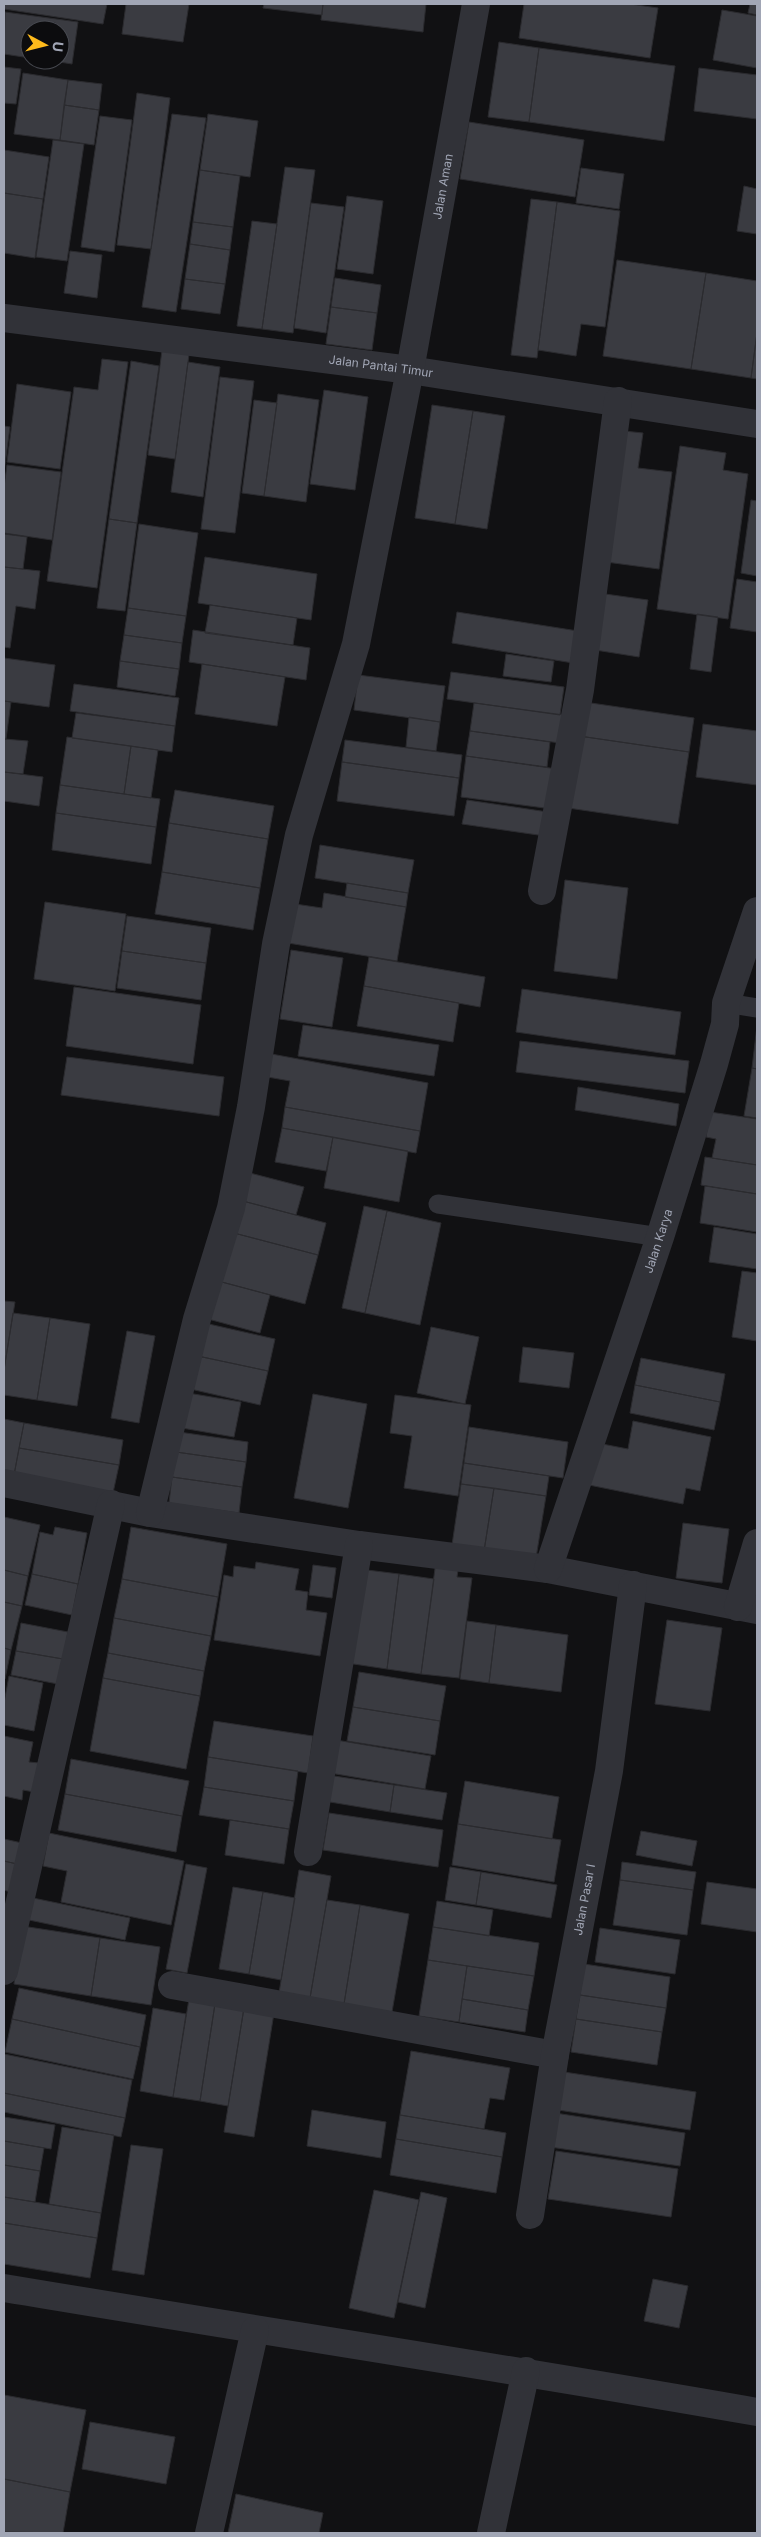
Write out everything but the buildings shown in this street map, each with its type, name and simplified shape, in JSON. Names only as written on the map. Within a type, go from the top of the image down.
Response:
[{"type":"street","name":"Jalan Aman","points":[[150,1513],[197,1319],[231,1208],[251,1107],[276,944],[297,844],[356,644],[410,370],[476,4]]},
{"type":"street","name":"Jalan Pantai Timur","points":[[4,318],[410,370],[757,424]]},
{"type":"street","points":[[542,891],[580,690],[618,401]]},
{"type":"street","name":"Jalan Karya","points":[[548,1569],[660,1237],[714,1064],[725,1024],[726,1003],[757,911]]},
{"type":"street","points":[[4,1482],[150,1513],[359,1545],[548,1569],[748,1609],[757,1543]]},
{"type":"street","points":[[4,1971],[112,1504]]},
{"type":"street","points":[[308,1852],[359,1545]]},
{"type":"street","name":"Jalan Pasar I","points":[[530,2214],[555,2055],[609,1771],[633,1585]]},
{"type":"street","points":[[172,1985],[555,2055]]},
{"type":"street","points":[[4,2288],[255,2330],[526,2371],[757,2412]]},
{"type":"street","points":[[209,2533],[255,2330]]},
{"type":"street","points":[[491,2533],[526,2371]]},
{"type":"lane","points":[[726,1003],[757,1008]]},
{"type":"lane","points":[[438,1204],[660,1237]]}]
